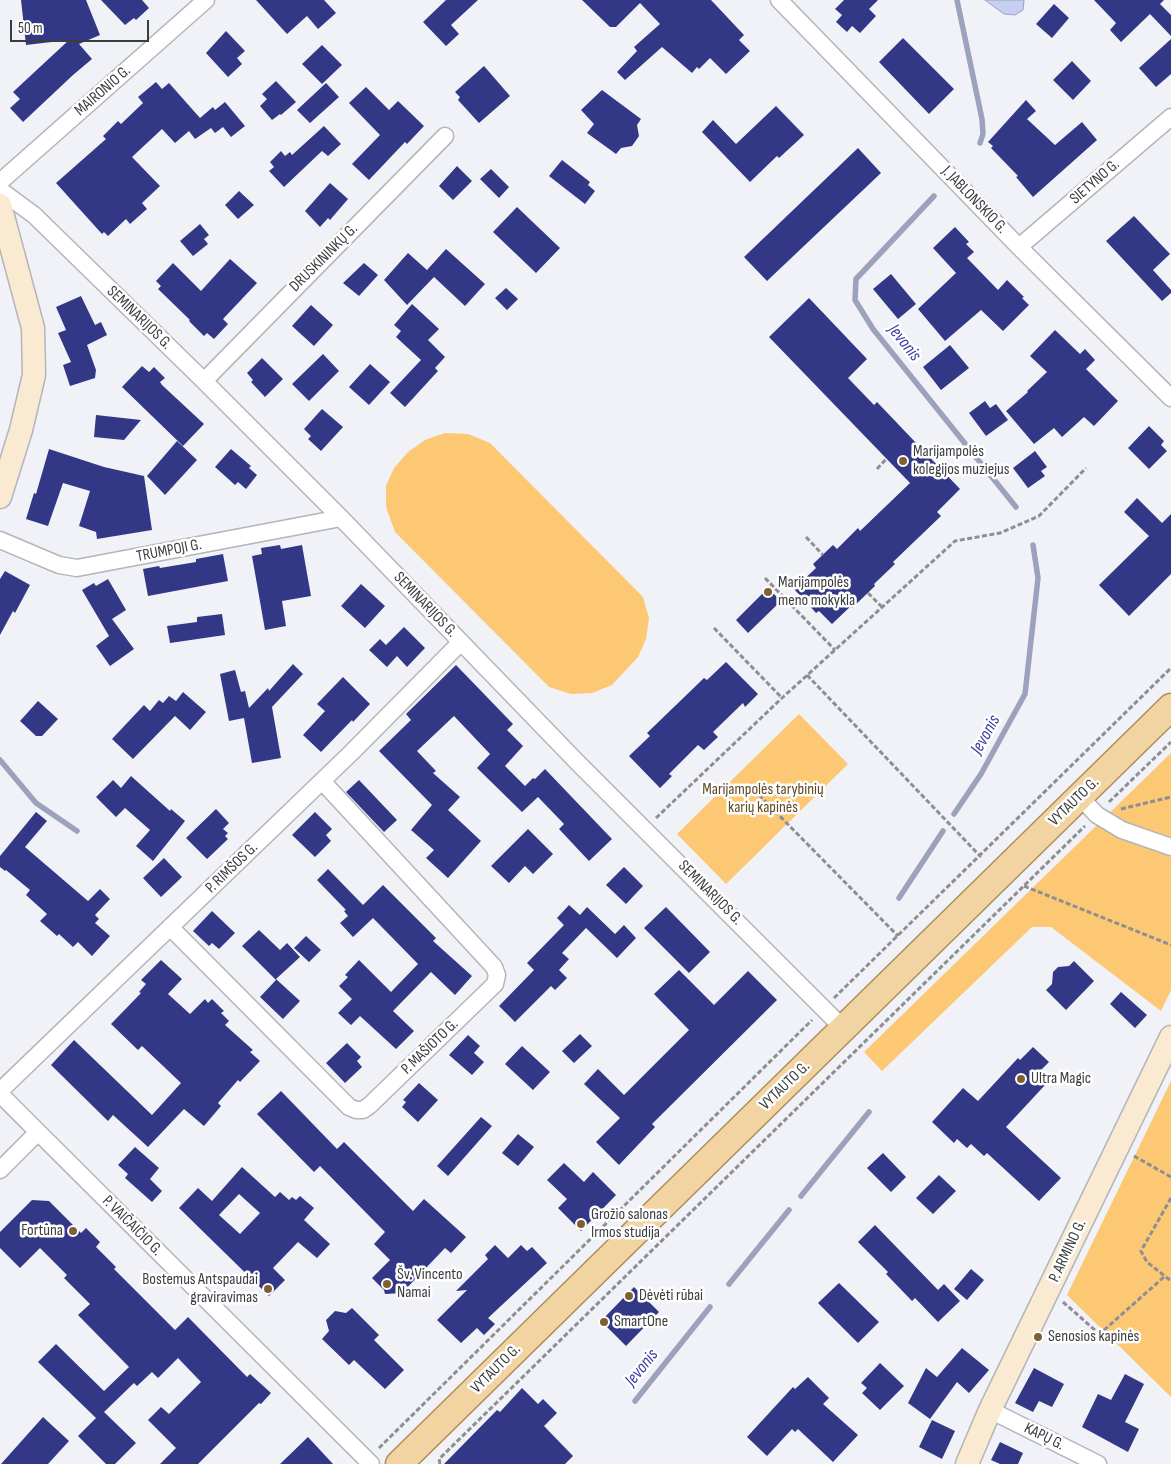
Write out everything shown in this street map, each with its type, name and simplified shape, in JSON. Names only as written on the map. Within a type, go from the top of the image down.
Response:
[{"type":"main road","points":[[0,205],[33,328],[34,375],[21,430],[0,497]]},
{"type":"main road","name":"VYTAUTO G.","points":[[408,1461],[999,875],[1088,805],[1171,707]]},
{"type":"main road","name":"P. ARMINO G.","points":[[967,1464],[990,1410],[1171,1037]]},
{"type":"street","name":"MAIRONIO G.","points":[[0,182],[206,0]]},
{"type":"street","name":"J. JABLONSKIO G.","points":[[779,0],[1019,247],[1171,398]]},
{"type":"street","name":"SIETYNO G.","points":[[1019,247],[1171,117]]},
{"type":"street","name":"DRUSKININKŲ G.","points":[[204,381],[445,136]]},
{"type":"street","name":"SEMINARIJOS G.","points":[[0,190],[34,215],[204,381],[341,518],[644,829],[843,1028]]},
{"type":"street","name":"TRUMPOJI G.","points":[[0,540],[59,564],[77,568],[341,518]]},
{"type":"street","name":"P. RIMŠOS G.","points":[[0,1092],[170,926],[322,782],[461,642]]},
{"type":"street","name":"P. MAŠIOTO G.","points":[[170,926],[349,1107],[363,1110],[370,1105],[495,984],[497,975],[494,966],[322,782]]},
{"type":"street","points":[[1088,805],[1122,830],[1171,847]]},
{"type":"street","name":"P. VAIČAIČIO G.","points":[[0,1092],[369,1462]]},
{"type":"street","points":[[0,1170],[38,1132]]},
{"type":"street","name":"KAPŲ G.","points":[[990,1410],[1098,1464]]},
{"type":"path","points":[[877,469],[886,459]]},
{"type":"path","points":[[644,829],[782,698],[955,541],[1000,533],[1039,516],[1086,468]]},
{"type":"path","points":[[806,537],[822,555]]},
{"type":"path","points":[[764,578],[835,650]]},
{"type":"path","points":[[868,593],[882,608]]},
{"type":"path","points":[[714,628],[782,698]]},
{"type":"path","points":[[369,1462],[824,1008],[1171,668]]},
{"type":"path","points":[[807,675],[999,875]]},
{"type":"path","points":[[440,1464],[439,1459],[1024,886],[1088,805],[1110,802],[1171,742]]},
{"type":"path","points":[[759,795],[898,936]]},
{"type":"path","points":[[1110,802],[1121,809],[1171,797]]},
{"type":"path","points":[[1024,886],[1171,945]]},
{"type":"path","points":[[1118,1147],[1171,1176]]},
{"type":"path","points":[[1171,1198],[1141,1251],[1148,1262],[1171,1281]]},
{"type":"path","points":[[1050,1289],[1099,1332],[1165,1276]]},
{"type":"green space","points":[[445,433],[468,434],[490,443],[643,597],[649,618],[646,639],[638,657],[612,685],[592,693],[571,694],[549,687],[395,532],[386,507],[386,486],[394,468],[408,452],[425,440]]},
{"type":"green space","name":"Marijampolės tarybinių karių kapinės","points":[[799,714],[848,764],[726,884],[677,834]]},
{"type":"green space","points":[[1171,753],[1171,990],[1161,1011],[1051,927],[1032,927],[882,1071],[864,1052]]},
{"type":"green space","points":[[1171,1081],[1171,1397],[1067,1295]]},
{"type":"water","points":[[985,0],[1024,0],[1023,10],[1015,15],[1004,14]]},
{"type":"building","points":[[21,0],[86,0],[100,35],[79,44],[92,59],[23,122],[10,108],[20,99],[13,92],[69,40],[26,45]]},
{"type":"building","points":[[101,0],[142,0],[149,8],[136,20],[134,18],[125,25]]},
{"type":"building","points":[[256,0],[324,0],[336,13],[318,29],[307,16],[287,34]]},
{"type":"building","points":[[446,0],[478,0],[451,25],[459,34],[446,46],[423,22]]},
{"type":"building","points":[[582,0],[711,0],[744,35],[739,40],[750,51],[726,74],[710,58],[692,73],[662,47],[625,80],[617,72],[637,51],[634,47],[660,24],[640,3],[616,27],[610,27]]},
{"type":"building","points":[[844,0],[878,0],[869,9],[876,16],[860,33],[852,26],[847,32],[836,22],[842,15],[835,9]]},
{"type":"building","points":[[1094,0],[1164,0],[1160,4],[1171,15],[1171,36],[1150,14],[1121,42],[1110,30],[1116,23]]},
{"type":"building","points":[[1054,4],[1069,18],[1052,38],[1036,24]]},
{"type":"building","points":[[226,31],[245,51],[237,58],[242,64],[228,77],[206,53]]},
{"type":"building","points":[[903,38],[954,89],[929,114],[879,62]]},
{"type":"building","points":[[1171,39],[1171,74],[1156,87],[1139,68]]},
{"type":"building","points":[[322,45],[342,65],[322,84],[302,64]]},
{"type":"building","points":[[1072,61],[1091,81],[1073,100],[1053,80]]},
{"type":"building","points":[[484,66],[510,96],[479,123],[458,100],[460,97],[455,92]]},
{"type":"building","points":[[276,81],[296,102],[272,120],[260,106],[267,99],[262,94]]},
{"type":"building","points":[[156,82],[162,89],[169,83],[200,118],[213,107],[215,110],[225,102],[245,126],[231,137],[223,127],[215,133],[211,128],[195,139],[189,131],[175,143],[162,129],[132,157],[160,186],[142,203],[147,209],[130,224],[126,219],[108,236],[104,232],[102,234],[56,183],[106,139],[103,136],[118,121],[121,124],[143,103],[138,97]]},
{"type":"building","points":[[326,83],[339,97],[310,123],[297,110]]},
{"type":"building","points":[[366,87],[389,110],[398,101],[424,126],[407,144],[405,142],[369,180],[352,164],[380,135],[349,103]]},
{"type":"building","points":[[602,90],[641,119],[637,125],[639,136],[632,146],[621,148],[616,154],[587,133],[594,124],[581,110]]},
{"type":"building","points":[[1026,100],[1036,111],[1027,119],[1055,145],[1082,122],[1097,140],[1033,197],[1016,177],[1018,176],[991,148],[993,146],[988,142]]},
{"type":"building","points":[[776,106],[804,135],[779,158],[777,156],[750,182],[702,132],[713,120],[736,144]]},
{"type":"building","points":[[324,126],[341,144],[328,156],[322,151],[284,187],[269,171],[274,167],[270,162],[281,151],[285,156],[290,152],[292,155]]},
{"type":"building","points":[[858,148],[881,173],[767,281],[744,257]]},
{"type":"building","points":[[562,160],[590,182],[588,185],[595,191],[585,204],[549,176]]},
{"type":"building","points":[[457,166],[472,181],[453,200],[439,186]]},
{"type":"building","points":[[491,169],[509,187],[499,198],[480,179]]},
{"type":"building","points":[[330,183],[348,199],[330,220],[328,218],[320,227],[305,211]]},
{"type":"building","points":[[239,191],[254,205],[238,219],[225,205]]},
{"type":"building","points":[[517,207],[560,248],[536,273],[493,232]]},
{"type":"building","points":[[1134,216],[1170,254],[1153,270],[1171,290],[1171,293],[1162,301],[1106,241]]},
{"type":"building","points":[[200,224],[209,235],[204,239],[208,244],[193,256],[180,241]]},
{"type":"building","points":[[955,227],[969,242],[966,244],[974,252],[967,258],[998,290],[1007,280],[1024,297],[1022,298],[1029,305],[1003,331],[981,310],[945,341],[918,309],[956,273],[933,248]]},
{"type":"building","points":[[446,249],[485,284],[465,306],[434,277],[407,305],[384,280],[408,253],[427,270]]},
{"type":"building","points":[[230,259],[257,283],[223,319],[228,324],[214,339],[207,333],[204,336],[189,321],[158,289],[161,286],[156,281],[173,263],[201,291]]},
{"type":"building","points":[[364,263],[378,275],[359,296],[343,283]]},
{"type":"building","points":[[891,274],[916,304],[898,319],[873,289]]},
{"type":"building","points":[[506,288],[518,299],[507,310],[495,298]]},
{"type":"building","points":[[81,296],[95,325],[101,322],[107,335],[87,345],[96,370],[95,378],[70,386],[63,365],[71,362],[58,333],[66,330],[56,307]]},
{"type":"building","points":[[809,298],[867,359],[848,378],[874,405],[877,402],[960,489],[937,512],[941,516],[893,562],[895,564],[874,584],[875,586],[832,624],[819,611],[816,613],[794,589],[816,568],[813,564],[833,545],[837,549],[858,528],[860,531],[910,483],[769,337]]},
{"type":"building","points":[[412,304],[439,329],[428,340],[445,357],[435,368],[438,371],[405,407],[390,393],[421,360],[396,337],[401,331],[394,325]]},
{"type":"building","points":[[311,305],[333,325],[314,346],[292,326]]},
{"type":"building","points":[[1055,330],[1080,354],[1085,349],[1095,360],[1086,369],[1118,401],[1094,426],[1084,417],[1062,437],[1054,428],[1034,444],[1006,411],[1047,372],[1030,356]]},
{"type":"building","points":[[950,345],[969,368],[941,390],[923,367]]},
{"type":"building","points":[[323,354],[339,371],[309,401],[292,384]]},
{"type":"building","points":[[262,358],[283,379],[265,397],[251,382],[253,380],[247,373]]},
{"type":"building","points":[[370,364],[390,382],[369,405],[349,387]]},
{"type":"building","points":[[142,366],[149,372],[154,367],[165,378],[160,382],[162,385],[204,424],[183,446],[122,387]]},
{"type":"building","points":[[985,401],[990,408],[996,404],[1008,420],[986,436],[969,413]]},
{"type":"building","points":[[322,409],[343,427],[321,451],[308,439],[311,436],[304,429]]},
{"type":"building","points":[[96,415],[141,420],[124,440],[94,437]]},
{"type":"building","points":[[1149,426],[1164,441],[1161,445],[1167,451],[1149,469],[1128,448]]},
{"type":"building","points":[[177,441],[197,460],[165,495],[147,476]]},
{"type":"building","points":[[49,449],[104,467],[144,476],[152,530],[97,539],[96,532],[79,526],[90,491],[63,483],[48,526],[26,519],[34,493],[36,494]]},
{"type":"building","points":[[231,449],[251,466],[249,468],[257,475],[246,489],[238,482],[235,485],[215,467]]},
{"type":"building","points":[[1035,451],[1047,467],[1041,471],[1045,476],[1028,488],[1013,468]]},
{"type":"building","points":[[1137,498],[1162,523],[1171,514],[1171,574],[1129,616],[1099,585],[1149,536],[1124,512]]},
{"type":"building","points":[[280,545],[281,549],[302,545],[311,596],[282,601],[286,626],[265,630],[252,556],[262,554],[261,548]]},
{"type":"building","points":[[223,554],[228,581],[148,596],[143,569],[196,562],[196,559]]},
{"type":"building","points":[[5,571],[30,585],[15,613],[13,611],[0,635],[0,579]]},
{"type":"building","points":[[108,579],[126,610],[112,619],[134,649],[110,666],[96,646],[109,636],[82,590],[94,583],[96,586]]},
{"type":"building","points":[[361,584],[385,606],[365,628],[341,606]]},
{"type":"building","points":[[768,588],[781,601],[748,633],[736,620]]},
{"type":"building","points":[[222,614],[225,635],[170,643],[167,626],[197,622],[197,617]]},
{"type":"building","points":[[404,627],[425,648],[407,667],[397,656],[387,667],[369,650],[380,639],[386,645]]},
{"type":"building","points":[[726,662],[758,694],[745,707],[743,703],[713,732],[718,737],[704,750],[698,745],[669,774],[672,776],[660,788],[629,756],[650,736],[647,733],[704,678],[707,680]]},
{"type":"building","points":[[293,664],[303,674],[272,707],[281,758],[252,763],[244,718],[229,721],[220,674],[235,670],[241,692],[245,691],[249,708],[268,688],[269,691]]},
{"type":"building","points":[[456,665],[513,724],[507,730],[523,746],[505,766],[525,786],[545,769],[612,839],[589,861],[559,829],[564,824],[538,797],[522,812],[477,768],[490,754],[454,716],[417,751],[436,771],[433,773],[460,797],[448,810],[481,841],[448,878],[426,858],[434,850],[411,830],[432,805],[379,751],[411,720],[406,714]]},
{"type":"building","points":[[343,677],[370,704],[321,752],[303,735],[325,711],[317,704]]},
{"type":"building","points":[[183,692],[206,712],[190,730],[175,716],[133,759],[112,739],[144,705],[150,711],[159,700],[163,703],[169,696],[176,701]]},
{"type":"building","points":[[38,701],[58,719],[42,736],[36,736],[20,721]]},
{"type":"building","points":[[131,776],[170,811],[171,809],[185,821],[153,861],[136,846],[150,830],[125,808],[116,817],[96,797],[113,780],[121,788]]},
{"type":"building","points":[[359,780],[397,820],[384,832],[346,792]]},
{"type":"building","points":[[216,809],[229,823],[223,829],[228,833],[225,836],[228,839],[207,859],[186,838]]},
{"type":"building","points":[[36,812],[47,821],[25,847],[88,901],[100,889],[110,899],[95,915],[99,919],[95,923],[110,936],[92,956],[78,942],[73,947],[59,934],[57,936],[40,921],[47,914],[26,895],[30,890],[0,867],[0,856]]},
{"type":"building","points":[[315,812],[332,829],[326,835],[331,841],[315,857],[292,835]]},
{"type":"building","points":[[528,829],[553,854],[533,874],[525,866],[509,883],[491,866]]},
{"type":"building","points":[[164,858],[182,877],[161,897],[143,878]]},
{"type":"building","points":[[624,867],[643,886],[626,904],[606,885]]},
{"type":"building","points":[[328,869],[363,905],[383,885],[436,938],[433,941],[472,976],[455,995],[431,972],[393,1011],[414,1031],[396,1049],[360,1016],[351,1025],[338,1013],[352,999],[339,986],[348,977],[345,975],[359,960],[391,992],[418,964],[373,918],[353,937],[340,923],[348,916],[344,911],[346,910],[317,880]]},
{"type":"building","points":[[569,905],[580,915],[587,907],[615,934],[624,925],[636,938],[617,958],[586,928],[562,953],[569,959],[559,970],[567,978],[555,990],[551,986],[515,1022],[499,1006],[534,970],[527,963],[564,925],[557,918]]},
{"type":"building","points":[[666,907],[710,952],[689,973],[644,928]]},
{"type":"building","points":[[212,911],[235,933],[219,949],[212,943],[209,946],[193,931]]},
{"type":"building","points":[[259,930],[280,950],[287,943],[300,957],[276,979],[300,1001],[283,1019],[260,997],[276,980],[242,946]]},
{"type":"building","points":[[306,936],[321,950],[309,962],[294,948]]},
{"type":"building","points":[[161,960],[182,979],[168,994],[190,1014],[205,999],[208,1003],[212,999],[224,1011],[221,1013],[229,1021],[225,1025],[253,1050],[250,1052],[260,1061],[240,1082],[238,1080],[218,1103],[221,1106],[204,1126],[184,1109],[148,1147],[113,1115],[108,1121],[51,1065],[74,1040],[152,1115],[181,1083],[142,1046],[138,1050],[111,1024],[141,993],[139,992],[146,984],[141,980]]},
{"type":"building","points":[[1074,961],[1094,981],[1066,1010],[1046,990],[1052,984],[1053,972],[1058,967],[1069,966]]},
{"type":"building","points":[[679,970],[714,1005],[748,971],[777,1000],[652,1124],[655,1127],[619,1165],[596,1142],[620,1118],[584,1084],[598,1069],[624,1095],[689,1030],[654,994]]},
{"type":"building","points":[[1121,992],[1147,1015],[1135,1028],[1110,1004]]},
{"type":"building","points":[[580,1034],[592,1046],[574,1063],[562,1051]]},
{"type":"building","points":[[468,1035],[480,1046],[474,1053],[484,1062],[472,1075],[449,1055]]},
{"type":"building","points":[[347,1043],[361,1057],[357,1061],[362,1067],[345,1083],[326,1063]]},
{"type":"building","points":[[522,1046],[550,1072],[533,1090],[505,1064]]},
{"type":"building","points":[[1033,1047],[1049,1062],[1036,1075],[1046,1084],[1006,1127],[1061,1178],[1039,1201],[987,1153],[984,1156],[971,1144],[967,1148],[957,1139],[954,1143],[932,1122],[963,1088],[978,1101],[1018,1058],[1020,1060]]},
{"type":"building","points":[[419,1083],[438,1100],[418,1122],[402,1107],[406,1102],[403,1100]]},
{"type":"building","points":[[281,1091],[337,1149],[344,1142],[413,1211],[424,1199],[466,1237],[451,1253],[445,1248],[402,1293],[385,1294],[384,1290],[372,1278],[390,1260],[374,1244],[385,1232],[320,1166],[314,1172],[257,1114]]},
{"type":"building","points":[[481,1117],[492,1126],[448,1176],[437,1166]]},
{"type":"building","points":[[518,1134],[534,1147],[518,1166],[502,1153]]},
{"type":"building","points":[[135,1147],[159,1168],[150,1179],[162,1191],[152,1202],[125,1178],[128,1174],[118,1165]]},
{"type":"building","points":[[883,1153],[906,1177],[891,1192],[867,1168]]},
{"type":"building","points":[[564,1163],[584,1182],[593,1172],[616,1195],[581,1231],[558,1208],[567,1199],[547,1180]]},
{"type":"building","points":[[242,1167],[275,1197],[280,1192],[289,1200],[292,1197],[296,1200],[300,1196],[314,1208],[304,1220],[330,1244],[317,1258],[298,1242],[273,1268],[285,1280],[269,1296],[179,1208],[198,1188],[212,1201]],"holes":[[[239,1194],[260,1213],[240,1234],[219,1215]]]},
{"type":"building","points":[[939,1175],[956,1191],[933,1214],[916,1198]]},
{"type":"building","points":[[32,1200],[49,1201],[81,1233],[86,1228],[100,1242],[96,1247],[116,1267],[114,1269],[175,1330],[188,1317],[247,1377],[250,1374],[271,1393],[198,1464],[160,1464],[176,1448],[148,1420],[161,1407],[169,1414],[201,1382],[178,1358],[158,1378],[152,1372],[137,1386],[134,1383],[104,1412],[136,1443],[115,1464],[106,1464],[78,1436],[96,1418],[38,1362],[56,1344],[104,1391],[129,1367],[78,1315],[90,1304],[64,1278],[67,1275],[40,1248],[20,1268],[0,1248],[0,1232]]},
{"type":"building","points":[[875,1225],[938,1290],[944,1284],[960,1301],[938,1322],[915,1298],[912,1301],[886,1274],[888,1272],[858,1242]]},
{"type":"building","points":[[495,1245],[508,1258],[521,1245],[527,1251],[532,1247],[547,1263],[488,1318],[495,1324],[484,1335],[477,1328],[461,1343],[437,1320],[467,1290],[456,1291],[488,1259],[485,1255]]},
{"type":"building","points":[[971,1269],[984,1280],[967,1300],[954,1289]]},
{"type":"building","points":[[839,1283],[879,1322],[858,1343],[818,1303]]},
{"type":"building","points":[[634,1287],[659,1312],[626,1346],[601,1321]]},
{"type":"building","points":[[352,1308],[379,1335],[374,1340],[404,1370],[385,1389],[354,1360],[349,1365],[322,1339],[329,1331],[326,1320],[335,1311],[346,1313]]},
{"type":"building","points":[[962,1348],[989,1370],[969,1393],[957,1382],[930,1419],[908,1403],[926,1368],[937,1377]]},
{"type":"building","points":[[880,1363],[904,1386],[880,1410],[862,1393],[867,1388],[861,1383]]},
{"type":"building","points":[[1034,1368],[1064,1384],[1052,1407],[1039,1401],[1033,1412],[1015,1403]]},
{"type":"building","points":[[1125,1374],[1144,1384],[1125,1422],[1139,1429],[1128,1452],[1082,1427],[1098,1394],[1111,1400]]},
{"type":"building","points":[[808,1377],[829,1398],[823,1404],[858,1435],[833,1462],[798,1429],[795,1432],[792,1429],[767,1456],[747,1437],[793,1387],[795,1389]]},
{"type":"building","points":[[522,1388],[538,1404],[543,1399],[557,1413],[544,1426],[573,1456],[565,1464],[444,1464],[497,1410],[500,1412]]},
{"type":"building","points":[[43,1417],[69,1441],[48,1464],[1,1464]]},
{"type":"building","points":[[932,1420],[955,1431],[942,1459],[919,1447]]},
{"type":"building","points":[[308,1437],[333,1464],[280,1464]]},
{"type":"building","points":[[1000,1442],[1023,1453],[1018,1464],[1000,1464],[991,1460]]},
{"type":"waterway","name":"Jevonis","points":[[957,0],[982,119],[983,134],[980,143]]},
{"type":"waterway","name":"Jevonis","points":[[934,196],[856,279],[855,300],[873,329],[1016,507]]},
{"type":"waterway","name":"Jevonis","points":[[954,814],[981,774],[1025,694],[1038,578],[1033,545]]},
{"type":"waterway","points":[[0,760],[36,803],[77,831]]},
{"type":"waterway","name":"Jevonis","points":[[899,898],[943,831]]},
{"type":"waterway","name":"Jevonis","points":[[801,1196],[869,1112]]},
{"type":"waterway","name":"Jevonis","points":[[729,1284],[789,1210]]},
{"type":"waterway","name":"Jevonis","points":[[635,1401],[710,1307]]},
{"type":"place","name":"Marijampolės kolegijos muziejus","points":[[903,461]]},
{"type":"place","name":"Marijampolės meno mokykla","points":[[768,592]]},
{"type":"place","name":"Ultra Magic","points":[[1021,1079]]},
{"type":"place","name":"Grožio salonas Irmos studija","points":[[581,1224]]},
{"type":"place","name":"Fortūna","points":[[73,1231]]},
{"type":"place","name":"Šv. Vincento Namai","points":[[387,1284]]},
{"type":"place","name":"Bostemus Antspaudai graviravimas","points":[[268,1289]]},
{"type":"place","name":"Dėvėti rūbai","points":[[629,1296]]},
{"type":"place","name":"SmartOne","points":[[604,1322]]},
{"type":"place","name":"Senosios kapinės","points":[[1038,1337]]}]
